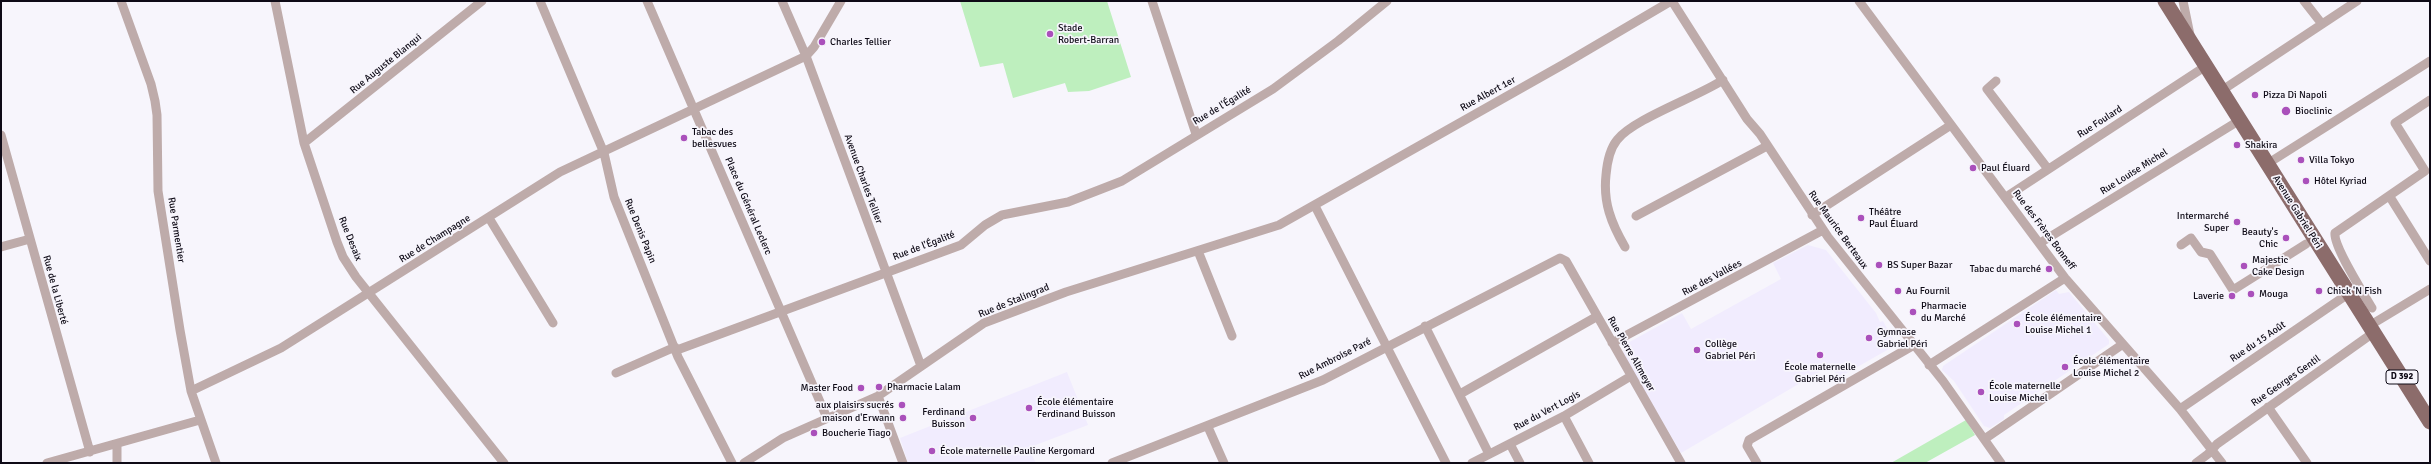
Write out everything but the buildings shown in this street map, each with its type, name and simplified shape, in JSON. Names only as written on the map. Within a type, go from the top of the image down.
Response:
[{"type":"main road","name":"Avenue Gabriel Péri","points":[[2165,1],[2348,294],[2430,422]]},
{"type":"street","name":"Rue Parmentier","points":[[121,1],[151,84],[155,101],[157,115],[158,191],[191,391],[216,463]]},
{"type":"street","name":"Rue Desaix","points":[[275,1],[304,144],[343,257],[353,274],[370,293],[504,463]]},
{"type":"street","name":"Rue Denis Papin","points":[[540,1],[602,148],[614,197],[676,348],[678,357],[732,463]]},
{"type":"street","name":"Place du Général Leclerc","points":[[647,1],[827,418]]},
{"type":"street","name":"Avenue Charles Tellier","points":[[782,1],[806,56],[921,366]]},
{"type":"street","points":[[806,56],[814,47],[841,1]]},
{"type":"street","points":[[1152,1],[1196,134]]},
{"type":"street","name":"Rue de l'Égalité","points":[[616,373],[676,348],[961,245],[985,225],[1002,215],[1068,202],[1122,181],[1196,134],[1273,89],[1338,41],[1387,1]]},
{"type":"street","name":"Rue Maurice Berteaux","points":[[1671,1],[1812,215],[1986,438],[2001,463]]},
{"type":"street","name":"Rue Albert 1er","points":[[1315,206],[1671,1]]},
{"type":"street","name":"Rue des Frères Bonneff","points":[[1859,1],[2065,278],[2180,409],[2222,463]]},
{"type":"street","points":[[2183,1],[2192,44]]},
{"type":"street","points":[[2304,1],[2322,24]]},
{"type":"street","points":[[2222,90],[2357,1]]},
{"type":"street","name":"Rue Auguste Blanqui","points":[[304,144],[476,3]]},
{"type":"street","name":"Rue de Champagne","points":[[191,391],[281,348],[560,172],[602,148],[694,110],[806,56]]},
{"type":"street","points":[[2267,164],[2430,62]]},
{"type":"street","name":"Rue Foulard","points":[[2006,197],[2206,66]]},
{"type":"street","points":[[1624,247],[1611,223],[1605,201],[1607,161],[1617,140],[1639,124],[1723,80]]},
{"type":"street","points":[[1996,81],[1987,89],[2048,169]]},
{"type":"street","points":[[2372,308],[2348,269],[2345,259],[2334,239],[2335,233],[2390,197],[2425,171],[2395,124],[2430,100]]},
{"type":"street","name":"Rue Louise Michel","points":[[2040,243],[2240,120]]},
{"type":"street","points":[[1812,215],[1951,125]]},
{"type":"street","name":"Rue de la Liberté","points":[[1,135],[90,452]]},
{"type":"street","points":[[1636,216],[1767,146]]},
{"type":"street","points":[[2390,197],[2430,261]]},
{"type":"street","points":[[1315,206],[1446,463]]},
{"type":"street","name":"Rue de Stalingrad","points":[[744,463],[783,438],[878,396],[984,323],[1019,308],[1279,225],[1315,206]]},
{"type":"street","points":[[489,218],[553,323]]},
{"type":"street","name":"Rue des Vallées","points":[[1612,343],[1823,230]]},
{"type":"street","points":[[2181,245],[2191,238],[2201,252],[2210,254],[2233,290],[2306,244]]},
{"type":"street","points":[[1,247],[30,239]]},
{"type":"street","points":[[1198,252],[1232,336]]},
{"type":"street","name":"Rue Ambroise Paré","points":[[1112,463],[1208,427],[1323,380],[1425,326],[1560,258]]},
{"type":"street","name":"Rue Pierre Altmeyer","points":[[1560,258],[1566,261],[1596,317],[1681,463]]},
{"type":"street","points":[[1929,365],[2065,278]]},
{"type":"street","name":"Rue Georges Gentil","points":[[2196,463],[2212,449],[2371,330],[2430,289]]},
{"type":"street","name":"Rue du 15 Août","points":[[2180,409],[2348,294]]},
{"type":"street","points":[[1460,394],[1596,317]]},
{"type":"street","points":[[1425,326],[1489,454]]},
{"type":"street","points":[[1986,438],[2123,344]]},
{"type":"street","points":[[1757,463],[1747,446],[1749,440],[1914,345]]},
{"type":"street","name":"Rue du Vert Logis","points":[[1473,463],[1564,416],[1631,376]]},
{"type":"street","points":[[878,396],[903,463]]},
{"type":"street","points":[[2268,407],[2307,463]]},
{"type":"street","points":[[1564,416],[1589,463]]},
{"type":"street","points":[[46,463],[90,452],[200,420]]},
{"type":"street","points":[[1208,427],[1224,463]]},
{"type":"street","points":[[117,444],[117,463]]},
{"type":"street","points":[[1510,444],[1520,463]]},
{"type":"shaded area","name":"Collège Gabriel Péri","points":[[1808,245],[1826,250],[1876,313],[1880,322],[1883,321],[1896,345],[1838,378],[1831,365],[1681,453],[1623,355],[1624,345],[1682,313],[1691,329],[1781,279],[1773,263]]},
{"type":"shaded area","points":[[2056,290],[2059,294],[2069,292],[2109,340],[2109,344],[2004,415],[2004,419],[1990,428],[1984,426],[1954,381],[1942,370],[1943,366]]},
{"type":"shaded area","name":"École élémentaire Ferdinand Buisson","points":[[1067,372],[1088,425],[1028,448],[1036,463],[908,463],[900,438]]},
{"type":"green space","name":"Stade Robert-Barran","points":[[960,1],[1107,1],[1131,77],[1089,91],[1068,92],[1065,83],[1013,98],[1003,63],[980,67]]},
{"type":"green space","points":[[1966,420],[1975,435],[1925,463],[1891,463]]},
{"type":"place","name":"Stade Robert-Barran","points":[[1050,34]]},
{"type":"place","name":"Charles Tellier","points":[[822,42]]},
{"type":"place","name":"Pizza Di Napoli","points":[[2255,95]]},
{"type":"place","name":"Bioclinic","points":[[2286,111]]},
{"type":"place","name":"Tabac des bellesvues","points":[[684,138]]},
{"type":"place","name":"Shakira","points":[[2237,145]]},
{"type":"place","name":"Villa Tokyo","points":[[2301,160]]},
{"type":"place","name":"Paul Éluard","points":[[1973,168]]},
{"type":"place","name":"Hôtel Kyriad","points":[[2306,181]]},
{"type":"place","name":"Théâtre Paul Éluard","points":[[1861,218]]},
{"type":"place","name":"Intermarché Super","points":[[2237,222]]},
{"type":"place","name":"Beauty's Chic","points":[[2286,238]]},
{"type":"place","name":"BS Super Bazar","points":[[1879,265]]},
{"type":"place","name":"Majestic Cake Design","points":[[2244,266]]},
{"type":"place","name":"Tabac du marché","points":[[2049,269]]},
{"type":"place","name":"Au Fournil","points":[[1898,291]]},
{"type":"place","name":"Chick 'N Fish","points":[[2319,291]]},
{"type":"place","name":"Mouga","points":[[2251,294]]},
{"type":"place","name":"Laverie","points":[[2232,296]]},
{"type":"place","name":"Pharmacie du Marché","points":[[1913,312]]},
{"type":"place","name":"École élémentaire Louise Michel 1","points":[[2017,324]]},
{"type":"place","name":"Gymnase Gabriel Péri","points":[[1869,338]]},
{"type":"place","name":"Collège Gabriel Péri","points":[[1697,350]]},
{"type":"place","name":"École maternelle Gabriel Péri","points":[[1820,355]]},
{"type":"place","name":"École élémentaire Louise Michel 2","points":[[2065,367]]},
{"type":"place","name":"Pharmacie Lalam","points":[[879,387]]},
{"type":"place","name":"Master Food","points":[[861,388]]},
{"type":"place","name":"École maternelle Louise Michel","points":[[1981,392]]},
{"type":"place","name":"aux plaisirs sucrés","points":[[902,405]]},
{"type":"place","name":"École élémentaire Ferdinand Buisson","points":[[1029,408]]},
{"type":"place","name":"maison d'Erwann","points":[[903,418]]},
{"type":"place","name":"Ferdinand Buisson","points":[[973,418]]},
{"type":"place","name":"Boucherie Tiago","points":[[814,433]]},
{"type":"place","name":"École maternelle Pauline Kergomard","points":[[932,451]]}]
